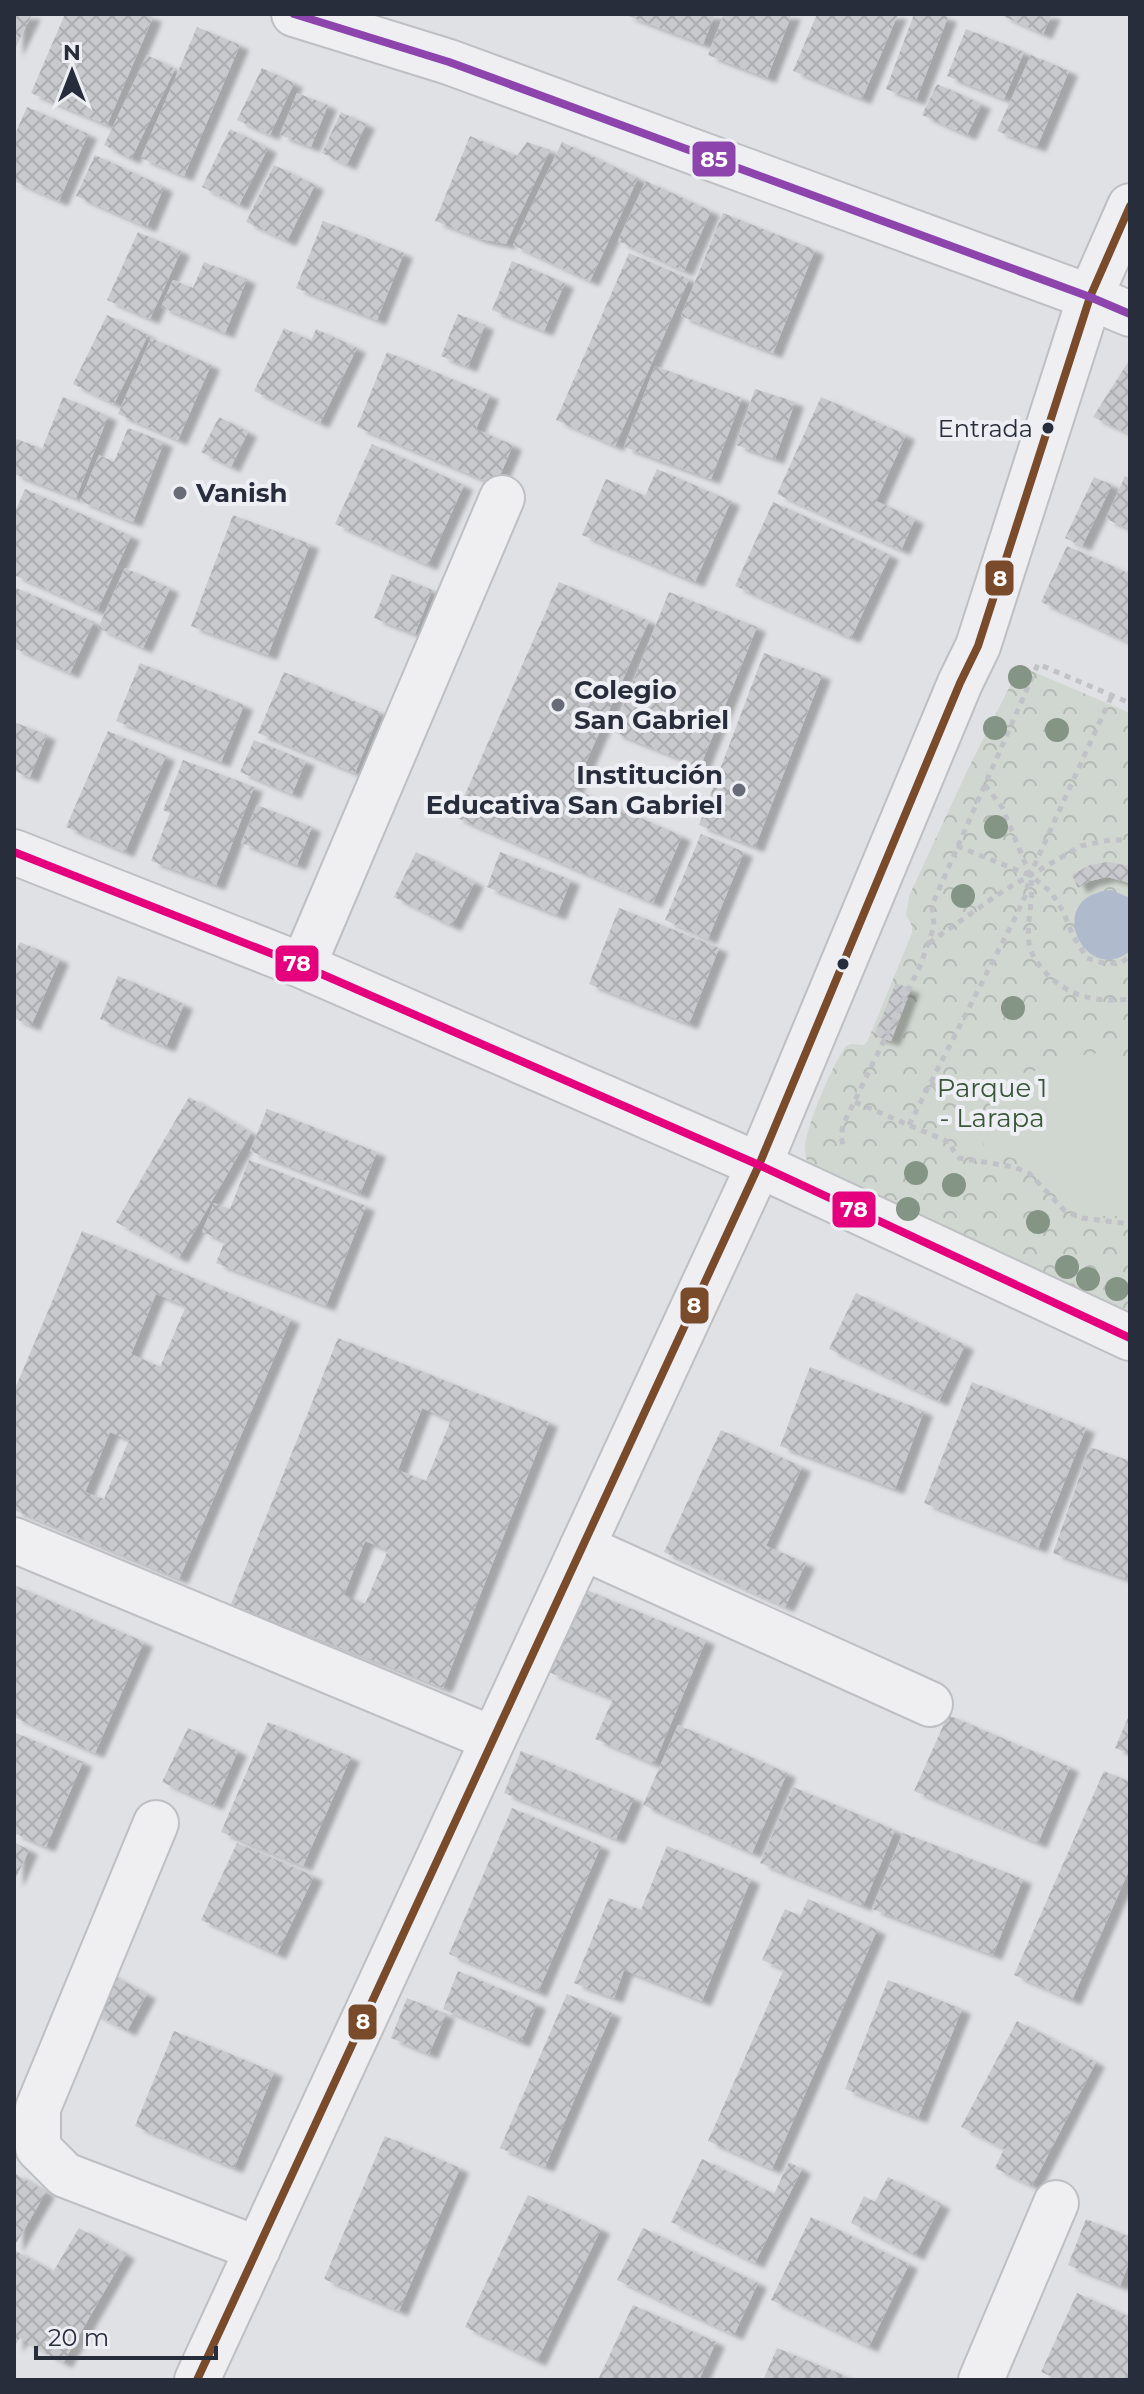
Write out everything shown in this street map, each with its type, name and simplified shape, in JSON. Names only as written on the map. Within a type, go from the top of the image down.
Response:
[{"type":"street","points":[[294,14],[449,62],[1130,314]]},
{"type":"street","points":[[197,2380],[759,1165],[978,646],[1090,297],[1130,206]]},
{"type":"street","points":[[303,966],[502,498]]},
{"type":"street","points":[[14,852],[303,966],[759,1165],[1130,1338]]},
{"type":"street","points":[[14,1540],[493,1739]]},
{"type":"street","points":[[582,1547],[930,1704]]},
{"type":"street","points":[[156,1823],[38,2108],[38,2148],[65,2175],[258,2249]]},
{"type":"street","points":[[981,2380],[1056,2203]]},
{"type":"path","points":[[1130,703],[1038,664],[932,905],[934,926],[921,964],[856,1099],[951,1143],[959,1158],[1016,1164],[1040,1183],[1065,1211],[1096,1221],[1130,1224]]},
{"type":"path","points":[[909,1125],[1016,916],[1030,875],[1112,695]]},
{"type":"path","points":[[985,785],[1002,807],[1030,875],[1033,893],[1029,945],[1034,958],[1046,974],[1064,989],[1081,997],[1105,1001],[1130,999]]},
{"type":"path","points":[[928,944],[1030,875],[1081,846],[1110,840],[1130,840]]},
{"type":"path","points":[[957,846],[1030,875],[1051,892],[1087,958],[1106,964],[1122,962],[1130,956]]},
{"type":"path","points":[[930,1084],[959,1092],[998,1093]]},
{"type":"green space","name":"Parque 1 - Larapa","points":[[1020,666],[1130,713],[1130,1315],[815,1176],[805,1154],[807,1135],[816,1109],[840,1055],[846,1046],[864,1045],[868,1040],[912,933],[906,915],[909,896]]},
{"type":"green space","points":[[1099,1053],[1112,1055],[1130,1069],[1130,1216],[1087,1213],[1071,1205],[1022,1163],[1008,1157],[981,1154],[998,1093],[1008,1080]]},
{"type":"water","points":[[1111,890],[1130,898],[1130,951],[1113,959],[1098,958],[1086,950],[1077,937],[1074,922],[1078,907],[1090,896]]},
{"type":"building","points":[[14,14],[32,14],[14,51]]},
{"type":"building","points":[[65,14],[145,14],[153,17],[107,125],[31,93]]},
{"type":"building","points":[[623,14],[715,14],[703,44]]},
{"type":"building","points":[[724,14],[792,14],[767,78],[708,55]]},
{"type":"building","points":[[817,14],[898,14],[862,99],[793,71]]},
{"type":"building","points":[[914,14],[948,17],[916,100],[886,89]]},
{"type":"building","points":[[999,14],[1052,14],[1043,34]]},
{"type":"building","points":[[197,27],[240,45],[184,176],[141,158]]},
{"type":"building","points":[[966,29],[1024,52],[1004,99],[947,76]]},
{"type":"building","points":[[147,55],[175,69],[131,159],[104,145]]},
{"type":"building","points":[[1031,55],[1069,71],[1037,147],[997,131]]},
{"type":"building","points":[[262,68],[294,83],[270,135],[237,120]]},
{"type":"building","points":[[937,84],[982,104],[967,135],[922,115]]},
{"type":"building","points":[[297,93],[328,105],[311,147],[280,135]]},
{"type":"building","points":[[27,107],[88,134],[59,201],[14,181],[14,137]]},
{"type":"building","points":[[341,112],[366,124],[347,165],[322,153]]},
{"type":"building","points":[[230,129],[268,148],[239,205],[202,187]]},
{"type":"building","points":[[470,136],[517,156],[527,142],[550,150],[506,244],[481,239],[435,221]]},
{"type":"building","points":[[562,142],[638,178],[590,281],[513,245]]},
{"type":"building","points":[[95,155],[164,187],[147,227],[76,196]]},
{"type":"building","points":[[274,165],[315,185],[287,241],[246,222]]},
{"type":"building","points":[[646,181],[711,211],[684,271],[618,241]]},
{"type":"building","points":[[723,213],[815,250],[773,353],[681,316]]},
{"type":"building","points":[[323,221],[404,253],[377,320],[296,288]]},
{"type":"building","points":[[138,232],[181,251],[150,319],[107,300]]},
{"type":"building","points":[[629,253],[689,279],[615,446],[556,420]]},
{"type":"building","points":[[512,261],[565,283],[544,331],[492,310]]},
{"type":"building","points":[[204,262],[247,279],[225,333],[161,307],[173,280],[193,288]]},
{"type":"building","points":[[458,314],[485,325],[468,367],[441,356]]},
{"type":"building","points":[[107,315],[148,335],[114,404],[73,384]]},
{"type":"building","points":[[284,328],[311,341],[316,329],[357,348],[320,423],[254,391]]},
{"type":"building","points":[[151,338],[211,365],[178,440],[118,414]]},
{"type":"building","points":[[387,352],[490,395],[476,429],[513,445],[496,485],[357,427]]},
{"type":"building","points":[[1130,359],[1130,434],[1093,417]]},
{"type":"building","points":[[655,366],[742,398],[711,479],[624,447]]},
{"type":"building","points":[[755,389],[795,402],[775,459],[736,445]]},
{"type":"building","points":[[63,397],[108,416],[76,498],[14,474],[14,445],[17,439],[42,449]]},
{"type":"building","points":[[821,397],[906,435],[876,501],[915,519],[901,550],[777,494]]},
{"type":"building","points":[[219,417],[248,432],[231,467],[201,452]]},
{"type":"building","points":[[128,428],[164,442],[133,522],[80,501],[99,455],[114,462]]},
{"type":"building","points":[[372,444],[464,485],[428,565],[335,524]]},
{"type":"building","points":[[657,469],[731,501],[695,582],[582,535],[606,479],[645,496]]},
{"type":"building","points":[[1125,476],[1130,478],[1130,529],[1106,519]]},
{"type":"building","points":[[1094,477],[1112,485],[1082,546],[1065,538]]},
{"type":"building","points":[[25,489],[131,536],[97,611],[14,575],[14,514]]},
{"type":"building","points":[[773,502],[890,555],[851,638],[735,586]]},
{"type":"building","points":[[233,515],[310,544],[268,655],[191,626]]},
{"type":"building","points":[[1067,546],[1130,574],[1130,643],[1041,602]]},
{"type":"building","points":[[125,568],[170,588],[143,648],[98,628]]},
{"type":"building","points":[[392,574],[432,590],[415,634],[374,618]]},
{"type":"building","name":"Colegio San Gabriel","points":[[559,582],[649,621],[574,789],[682,836],[653,903],[455,817]]},
{"type":"building","points":[[14,587],[94,622],[70,673],[14,648]]},
{"type":"building","points":[[669,592],[757,627],[700,767],[613,732]]},
{"type":"building","points":[[764,653],[822,675],[755,847],[699,825]]},
{"type":"building","points":[[140,663],[244,705],[221,762],[116,721]]},
{"type":"building","points":[[284,672],[380,712],[355,773],[258,733]]},
{"type":"building","points":[[14,722],[47,735],[30,777],[14,771]]},
{"type":"building","points":[[108,731],[166,756],[125,852],[66,827]]},
{"type":"building","points":[[254,740],[306,761],[292,794],[240,772]]},
{"type":"building","points":[[183,760],[254,787],[216,885],[151,861],[170,813],[163,810]]},
{"type":"building","points":[[257,805],[312,827],[297,865],[241,843]]},
{"type":"building","points":[[701,834],[744,852],[708,939],[665,920]]},
{"type":"building","points":[[416,852],[475,882],[452,926],[394,897]]},
{"type":"building","points":[[500,852],[571,880],[557,915],[487,887]]},
{"type":"building","points":[[1107,862],[1130,866],[1130,883],[1107,877],[1078,888],[1072,875],[1090,865]]},
{"type":"building","points":[[619,908],[719,948],[689,1024],[589,984]]},
{"type":"building","points":[[20,942],[60,959],[31,1026],[14,1018],[14,955]]},
{"type":"building","points":[[118,976],[184,1004],[166,1047],[100,1019]]},
{"type":"building","points":[[896,983],[911,989],[891,1041],[874,1036]]},
{"type":"building","points":[[189,1097],[251,1133],[179,1258],[116,1222]]},
{"type":"building","points":[[267,1109],[377,1152],[360,1194],[250,1151]]},
{"type":"building","points":[[249,1160],[366,1206],[326,1306],[216,1263],[225,1241],[202,1232],[214,1203],[230,1209]]},
{"type":"building","points":[[82,1231],[291,1319],[179,1579],[14,1510],[14,1391]],"holes":[[[156,1294],[186,1306],[160,1367],[131,1354]],[[110,1432],[129,1440],[104,1499],[85,1492]]]},
{"type":"building","points":[[856,1293],[965,1345],[939,1401],[829,1349]]},
{"type":"building","points":[[338,1338],[549,1422],[443,1688],[231,1604]],"holes":[[[422,1408],[451,1420],[426,1481],[398,1470]],[[365,1541],[388,1550],[365,1604],[344,1595]]]},
{"type":"building","points":[[810,1367],[924,1411],[895,1489],[780,1446]]},
{"type":"building","points":[[972,1382],[1086,1428],[1038,1548],[924,1503]]},
{"type":"building","points":[[721,1430],[802,1467],[766,1546],[806,1563],[785,1607],[664,1552]]},
{"type":"building","points":[[1090,1447],[1130,1461],[1130,1580],[1053,1553]]},
{"type":"building","points":[[14,1585],[144,1642],[95,1753],[14,1717]]},
{"type":"building","points":[[584,1589],[706,1640],[654,1764],[595,1739],[613,1699],[549,1672]]},
{"type":"building","points":[[1130,1713],[1130,1754],[1115,1748]]},
{"type":"building","points":[[948,1715],[1070,1767],[1038,1843],[914,1791]]},
{"type":"building","points":[[268,1722],[351,1757],[303,1866],[221,1832]]},
{"type":"building","points":[[678,1725],[787,1773],[752,1853],[643,1805]]},
{"type":"building","points":[[188,1728],[238,1751],[214,1805],[162,1782]]},
{"type":"building","points":[[14,1732],[83,1762],[46,1847],[14,1833]]},
{"type":"building","points":[[521,1751],[634,1798],[616,1839],[504,1793]]},
{"type":"building","points":[[1104,1771],[1130,1782],[1130,1868],[1072,2000],[1014,1975]]},
{"type":"building","points":[[793,1787],[895,1830],[863,1906],[760,1863]]},
{"type":"building","points":[[512,1808],[601,1846],[538,1992],[449,1954]]},
{"type":"building","points":[[903,1833],[1023,1879],[993,1955],[872,1909]]},
{"type":"building","points":[[14,1842],[29,1850],[14,1882]]},
{"type":"building","points":[[237,1843],[314,1876],[277,1954],[201,1920]]},
{"type":"building","points":[[667,1846],[751,1879],[702,2001],[624,1970],[614,1998],[574,1983],[609,1898],[641,1910]]},
{"type":"building","points":[[808,1899],[877,1930],[772,2169],[708,2141],[784,1969],[762,1960],[785,1909],[800,1916]]},
{"type":"building","points":[[458,1971],[537,2004],[521,2042],[443,2009]]},
{"type":"building","points":[[106,1972],[147,1994],[127,2031],[86,2009]]},
{"type":"building","points":[[888,1980],[962,2009],[918,2118],[845,2089]]},
{"type":"building","points":[[567,1994],[612,2013],[545,2167],[500,2148]]},
{"type":"building","points":[[407,1998],[446,2014],[429,2054],[391,2038]]},
{"type":"building","points":[[1017,2021],[1096,2062],[1032,2186],[995,2168],[1004,2149],[961,2127]]},
{"type":"building","points":[[174,2031],[274,2072],[234,2168],[135,2126]]},
{"type":"building","points":[[385,2136],[460,2168],[399,2311],[324,2279]]},
{"type":"building","points":[[702,2159],[774,2194],[789,2162],[802,2169],[755,2263],[671,2222]]},
{"type":"building","points":[[14,2173],[46,2192],[14,2247]]},
{"type":"building","points":[[888,2177],[941,2204],[915,2255],[851,2223],[864,2196],[875,2202]]},
{"type":"building","points":[[528,2195],[601,2229],[537,2361],[465,2327]]},
{"type":"building","points":[[811,2217],[909,2264],[869,2347],[771,2300]]},
{"type":"building","points":[[1086,2219],[1130,2237],[1130,2260],[1120,2286],[1068,2265]]},
{"type":"building","points":[[79,2228],[126,2254],[63,2363],[20,2338],[14,2347],[14,2250],[53,2272]]},
{"type":"building","points":[[643,2228],[758,2283],[734,2335],[617,2280]]},
{"type":"building","points":[[1077,2293],[1130,2317],[1130,2380],[1060,2380],[1041,2372]]},
{"type":"building","points":[[633,2305],[716,2342],[699,2380],[598,2380]]},
{"type":"building","points":[[777,2348],[855,2380],[764,2378]]},
{"type":"transit line","name":"85","points":[[294,14],[449,62],[1130,314]]},
{"type":"transit line","name":"8","points":[[197,2380],[759,1165],[978,646],[1090,297],[1130,206]]},
{"type":"transit line","name":"78","points":[[14,852],[303,966],[759,1165],[1130,1338]]},
{"type":"place","name":"Entrada","points":[[1048,428]]},
{"type":"place","name":"Vanish","points":[[180,493]]},
{"type":"place","name":"Colegio San Gabriel","points":[[558,705]]},
{"type":"place","name":"Institución Educativa San Gabriel","points":[[739,790]]}]
